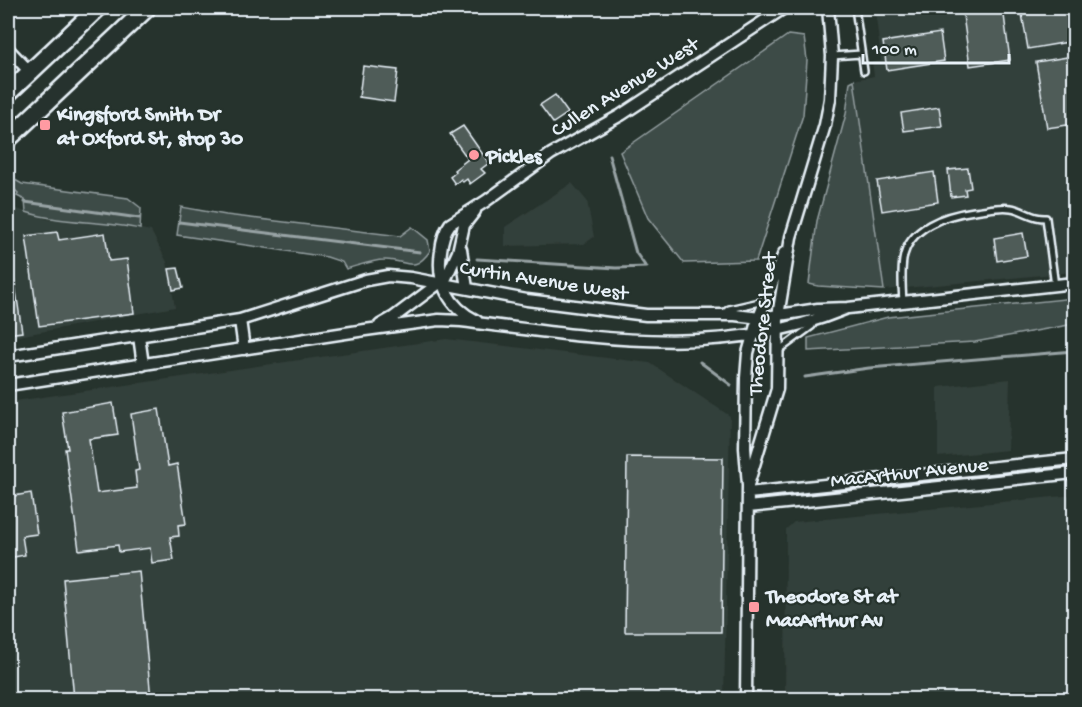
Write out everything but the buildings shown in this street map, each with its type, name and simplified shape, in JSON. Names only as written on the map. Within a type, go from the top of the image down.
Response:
[{"type":"highway","points":[[8,93],[98,8]]},
{"type":"highway","points":[[8,139],[147,8]]},
{"type":"street","name":"Cullen Avenue West","points":[[442,282],[439,271],[441,253],[448,227],[457,219],[538,163],[621,115],[784,8]]},
{"type":"street","name":"Theodore Street","points":[[746,699],[748,488],[745,388],[748,353],[764,301],[791,237],[825,125],[832,76],[828,8]]},
{"type":"street","points":[[8,49],[30,72]]},
{"type":"street","name":"Cullen Avenue West","points":[[366,330],[388,320],[442,282],[451,269],[466,222],[486,201]]},
{"type":"street","points":[[462,237],[461,258],[467,288]]},
{"type":"street","name":"Theodore Street","points":[[748,488],[777,389],[778,316],[791,237]]},
{"type":"street","name":"Curtin Avenue West","points":[[8,356],[240,320],[382,277],[442,282],[527,300],[615,312],[758,318],[818,309],[848,308],[1074,283]]},
{"type":"street","points":[[442,282],[458,307],[472,318],[486,324]]},
{"type":"street","name":"Curtin Avenue West","points":[[8,385],[444,320],[643,342],[753,336],[848,308]]},
{"type":"street","points":[[240,320],[244,349]]},
{"type":"street","points":[[139,336],[143,365]]},
{"type":"street","name":"MacArthur Avenue","points":[[748,488],[1074,459]]},
{"type":"street","name":"MacArthur Avenue","points":[[748,507],[1074,473]]},
{"type":"lane","points":[[855,8],[864,71]]},
{"type":"lane","points":[[832,56],[861,54]]},
{"type":"lane","points":[[903,302],[903,258],[912,240],[920,232],[943,218],[1001,208],[1012,208],[1035,218],[1046,218],[1055,286]]},
{"type":"lane","points":[[721,315],[729,309],[764,301]]},
{"type":"lane","points":[[777,351],[812,326],[814,319]]},
{"type":"shaded area","points":[[875,8],[1074,8],[1074,272],[884,290],[854,80],[874,76],[872,62],[881,61]]},
{"type":"shaded area","points":[[788,35],[804,37],[807,60],[803,115],[756,261],[684,263],[648,218],[620,152]]},
{"type":"shaded area","points":[[854,80],[884,290],[809,284],[817,221],[846,114],[850,82]]},
{"type":"shaded area","points":[[8,176],[22,184],[128,198],[141,208],[140,229],[40,216],[26,212],[25,200],[17,196],[18,193],[8,183]]},
{"type":"shaded area","points":[[572,183],[587,201],[594,237],[584,244],[505,246],[505,227]]},
{"type":"shaded area","points":[[8,206],[47,219],[122,225],[151,231],[167,262],[175,307],[8,338]]},
{"type":"shaded area","points":[[181,207],[226,215],[400,236],[412,227],[428,240],[430,251],[414,264],[379,260],[346,269],[342,262],[327,257],[177,235]]},
{"type":"shaded area","points":[[1074,298],[1074,324],[975,342],[808,351],[808,338],[888,317]]},
{"type":"shaded area","points":[[446,339],[650,363],[730,416],[724,699],[8,699],[8,402]]},
{"type":"shaded area","points":[[1010,379],[1008,450],[938,457],[938,387]]},
{"type":"shaded area","points":[[1074,495],[1074,699],[785,699],[786,529],[794,522]]},
{"type":"waterway","points":[[609,155],[636,253],[646,267]]},
{"type":"waterway","points":[[25,202],[139,218]]},
{"type":"waterway","points":[[179,222],[420,252]]},
{"type":"waterway","points":[[477,259],[616,268],[647,267]]},
{"type":"waterway","points":[[805,377],[869,368],[1074,351]]},
{"type":"waterway","points":[[700,362],[731,385]]},
{"type":"place","name":"Kingsford Smith Dr at Oxford St, stop 30","points":[[45,125]]},
{"type":"place","name":"Pickles","points":[[474,155]]},
{"type":"place","name":"Theodore St at MacArthur Av","points":[[754,607]]}]
